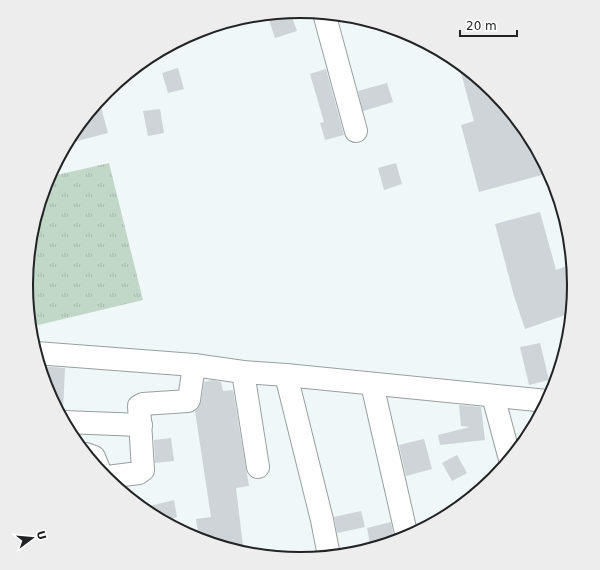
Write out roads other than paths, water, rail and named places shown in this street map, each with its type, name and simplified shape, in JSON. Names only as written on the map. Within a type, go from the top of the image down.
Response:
[{"type":"street","points":[[326,19],[356,131]]},
{"type":"street","points":[[42,353],[194,365],[243,372],[540,400]]},
{"type":"street","points":[[113,476],[139,473],[143,470],[139,406],[143,404],[188,401],[194,365]]},
{"type":"street","points":[[243,372],[258,467]]},
{"type":"street","points":[[286,375],[322,520],[328,550]]},
{"type":"street","points":[[372,384],[405,530]]},
{"type":"street","points":[[493,396],[508,452]]},
{"type":"street","points":[[72,422],[141,425]]}]
